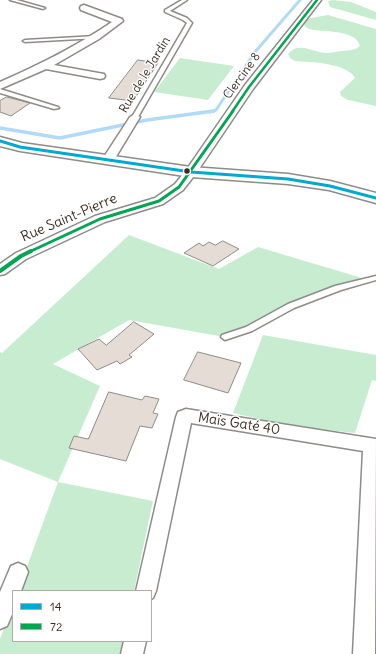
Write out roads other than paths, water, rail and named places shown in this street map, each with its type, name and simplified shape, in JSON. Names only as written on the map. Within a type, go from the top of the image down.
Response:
[{"type":"street","name":"Clercine 8","points":[[191,172],[249,87],[317,0]]},
{"type":"street","points":[[0,86],[44,66],[96,37],[118,21],[84,8]]},
{"type":"street","points":[[44,66],[100,76]]},
{"type":"street","name":"Rue de le Jardin","points":[[108,160],[132,121]]},
{"type":"street","points":[[0,142],[191,172],[288,179],[375,196]]},
{"type":"street","name":"Rue Saint-Pierre","points":[[0,271],[21,256],[100,219],[159,201],[179,187],[191,172]]},
{"type":"street","name":"Maïs Gaté 40","points":[[146,590],[184,418],[186,416],[374,446]]},
{"type":"street","points":[[364,654],[374,446]]},
{"type":"street","points":[[0,619],[18,572]]},
{"type":"street","points":[[132,654],[135,642]]},
{"type":"lane","points":[[12,0],[43,8]]},
{"type":"lane","name":"Rue de le Jardin","points":[[132,121],[190,23],[185,19],[169,14],[167,11],[185,0]]},
{"type":"lane","points":[[25,41],[96,37]]},
{"type":"lane","points":[[0,91],[56,108]]},
{"type":"lane","points":[[225,337],[249,329],[291,306],[338,288],[376,278]]},
{"type":"waterway","points":[[212,111],[216,110],[255,52],[300,0]]},
{"type":"waterway","points":[[0,128],[60,138],[147,120],[212,111]]}]
